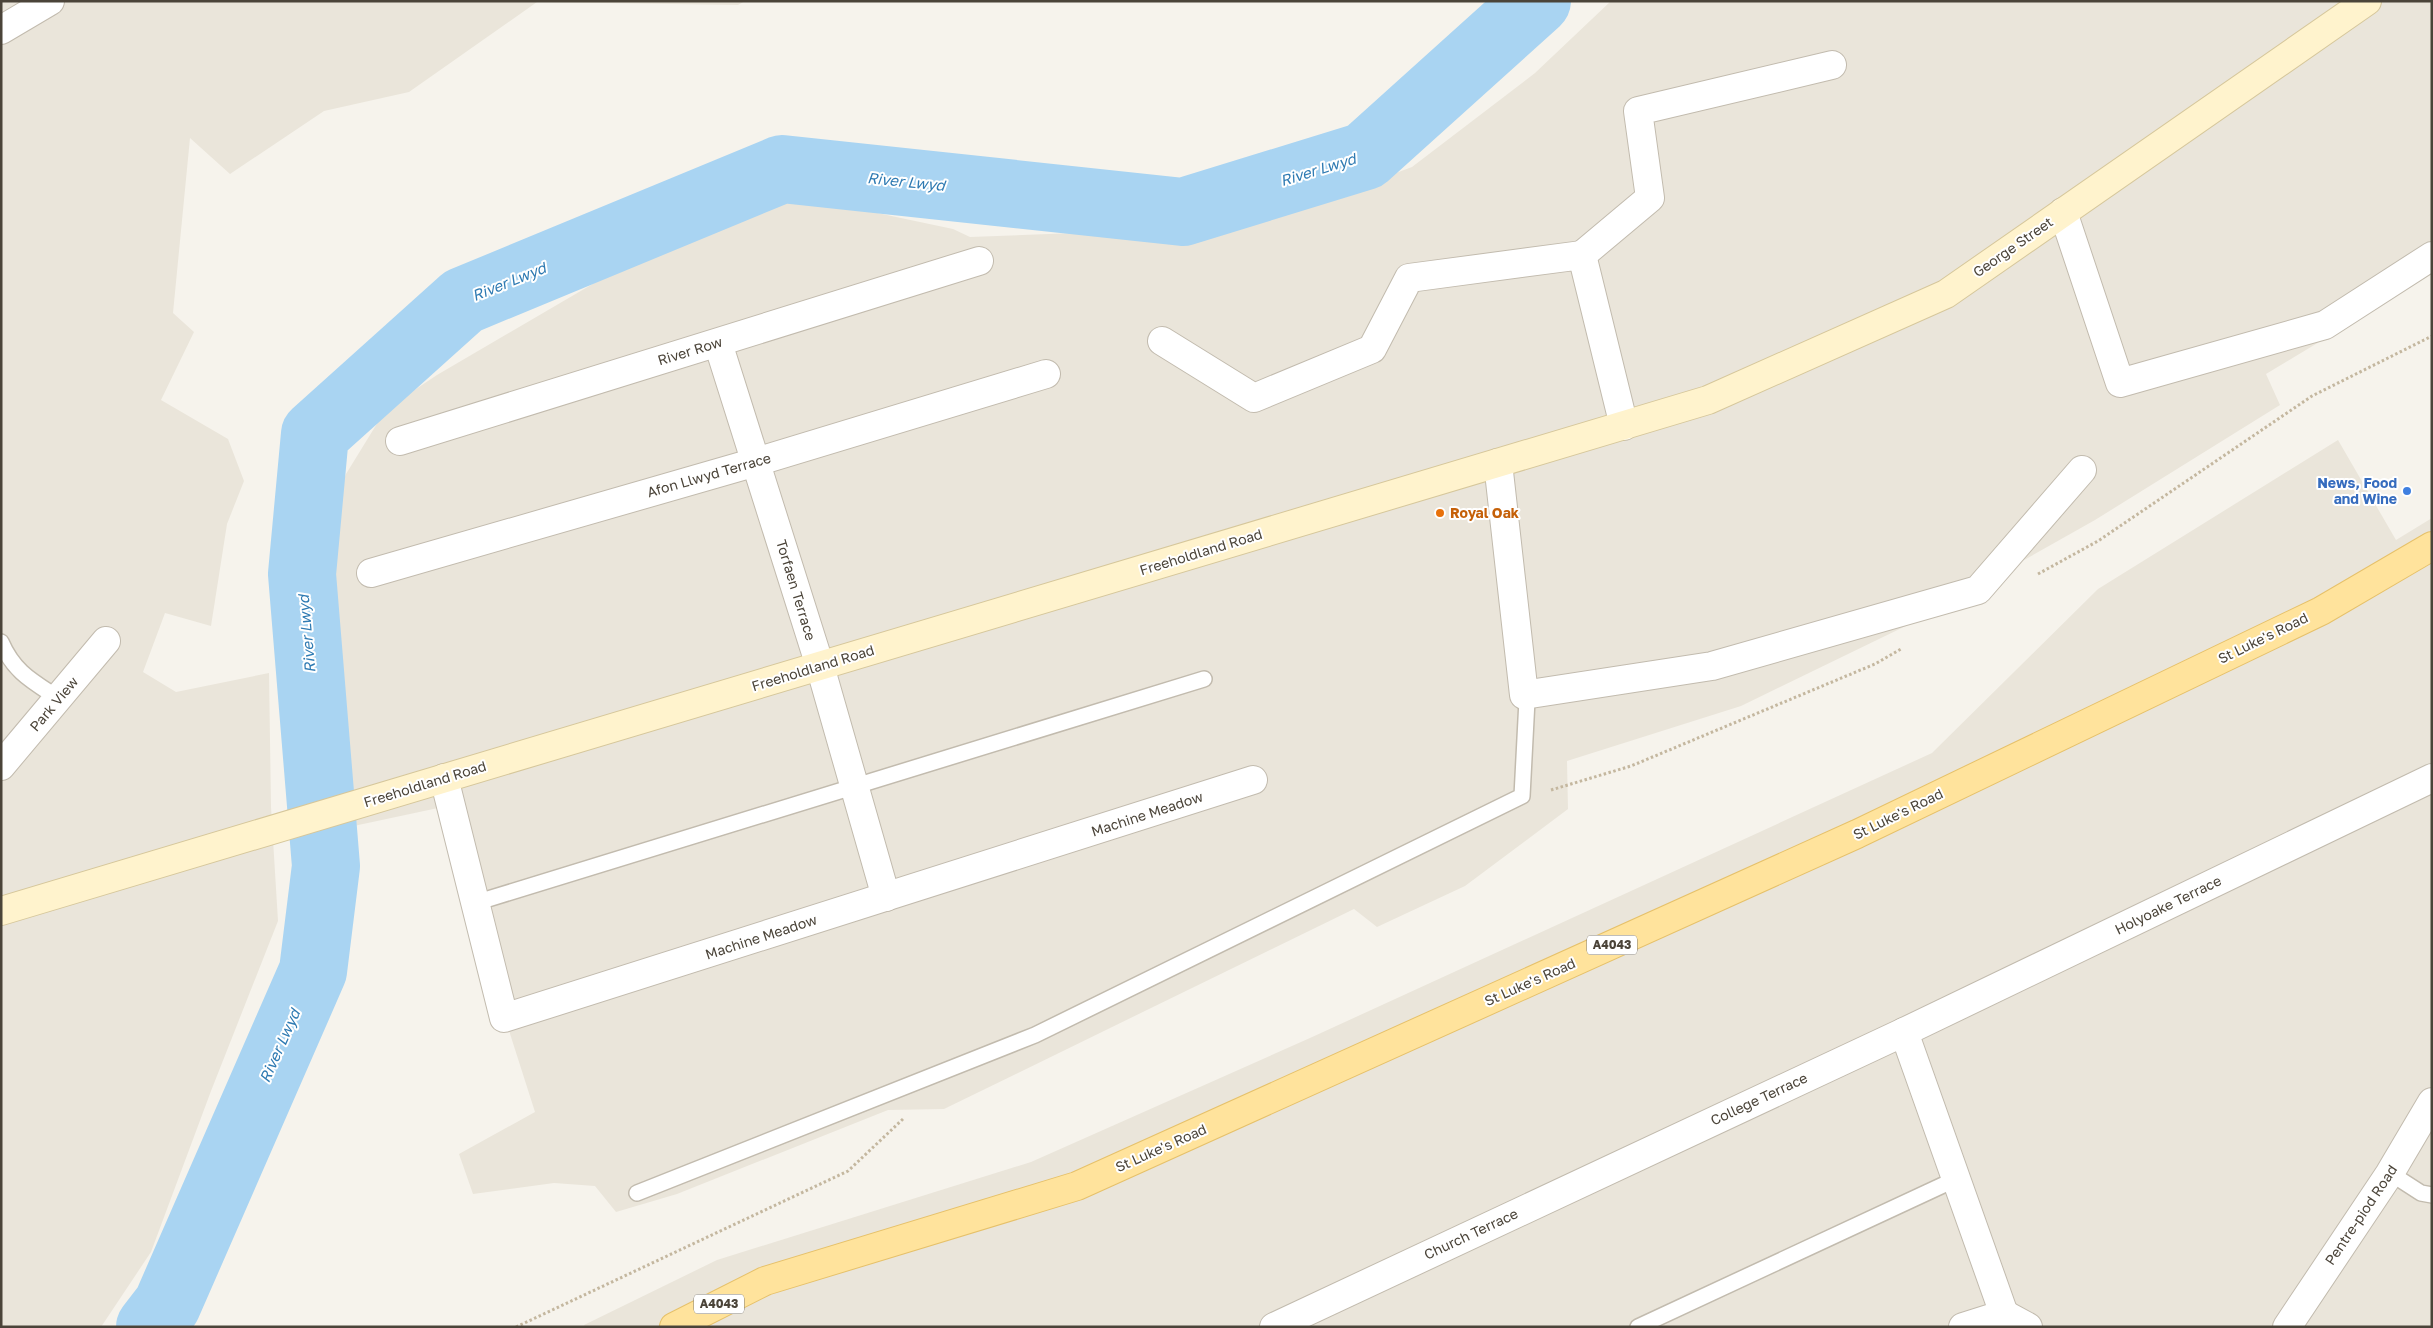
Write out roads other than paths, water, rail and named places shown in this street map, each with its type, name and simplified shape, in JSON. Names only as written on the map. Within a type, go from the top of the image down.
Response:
[{"type":"main road","name":"George Street","points":[[1624,426],[1708,400],[1946,294],[2367,1]]},
{"type":"main road","name":"Freeholdland Road","points":[[1,911],[1624,426]]},
{"type":"main road","name":"St Luke's Road","points":[[674,1327],[765,1281],[1077,1186],[1857,834],[2321,611],[2432,546]]},
{"type":"street","points":[[1,30],[50,1]]},
{"type":"street","points":[[1162,341],[1254,398],[1372,349],[1408,278],[1582,255],[1650,198],[1638,111],[1832,65]]},
{"type":"street","points":[[2063,212],[2120,382],[2325,325],[2432,256]]},
{"type":"street","points":[[1582,255],[1624,426]]},
{"type":"street","name":"River Row","points":[[400,441],[979,261]]},
{"type":"street","name":"Torfaen Terrace","points":[[718,342],[820,666],[886,897]]},
{"type":"street","name":"Afon Llwyd Terrace","points":[[371,572],[756,462],[1046,374]]},
{"type":"street","points":[[1498,463],[1524,695],[1712,666],[1978,590],[2082,470]]},
{"type":"street","name":"Park View","points":[[1,766],[106,641]]},
{"type":"street","name":"Machine Meadow","points":[[444,778],[504,1018],[1253,780]]},
{"type":"street","name":"Holyoake Terrace","points":[[1904,1032],[2432,778]]},
{"type":"street","points":[[1904,1032],[2004,1314],[2028,1327]]},
{"type":"street","name":"College Terrace","points":[[1614,1167],[1904,1032]]},
{"type":"street","name":"Pentre-piod Road","points":[[2286,1327],[2390,1173],[2432,1102]]},
{"type":"street","name":"Church Terrace","points":[[1274,1327],[1614,1167]]},
{"type":"street","points":[[1963,1327],[2004,1314]]},
{"type":"lane","points":[[1,642],[7,656],[23,675],[58,698]]},
{"type":"lane","points":[[475,903],[1204,680]]},
{"type":"lane","points":[[637,1193],[1044,1030],[1522,796],[1527,700],[1524,695]]},
{"type":"lane","points":[[2390,1173],[2421,1193],[2432,1195]]},
{"type":"lane","points":[[1638,1327],[1956,1179]]},
{"type":"waterway","name":"River Lwyd","points":[[150,1327],[167,1305],[313,971],[326,866],[302,574],[315,434],[463,301],[782,169],[1183,212],[1365,156],[1537,1]]},
{"type":"place","name":"News, Food and Wine","points":[[2407,491]]},
{"type":"place","name":"Royal Oak","points":[[1440,513]]}]
